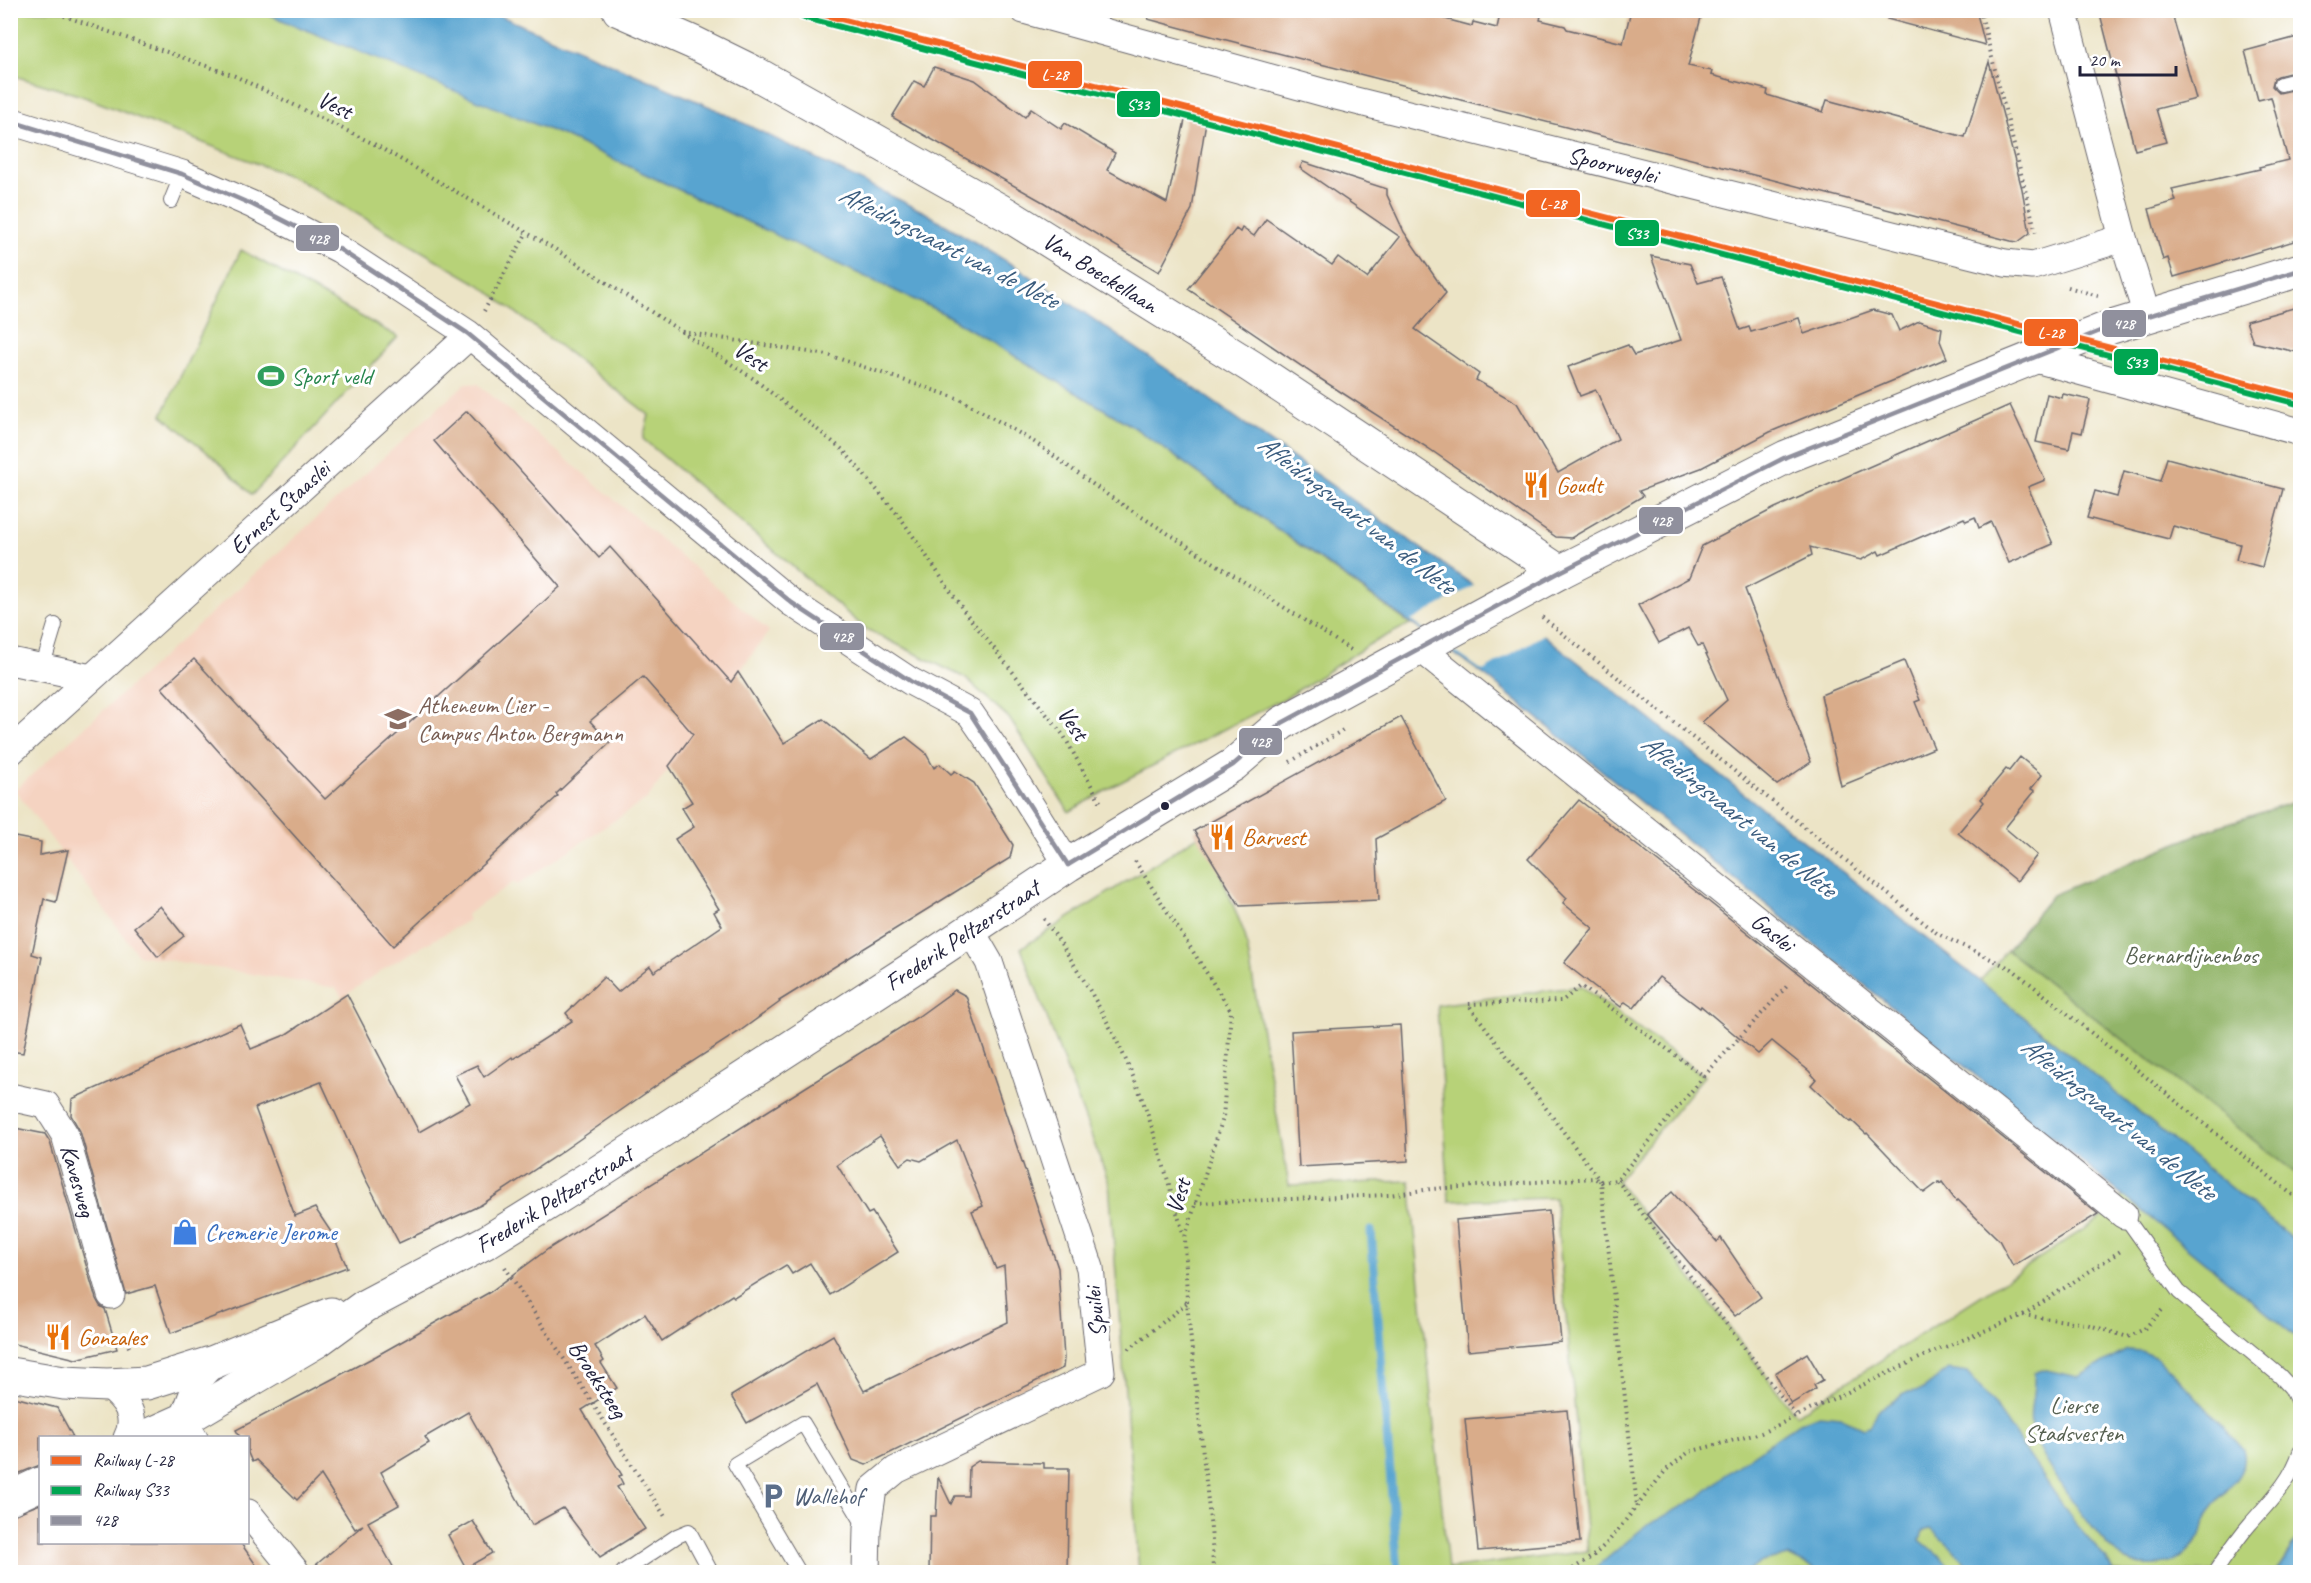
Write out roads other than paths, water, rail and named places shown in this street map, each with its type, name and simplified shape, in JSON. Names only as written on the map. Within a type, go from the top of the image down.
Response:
[{"type":"street","name":"Van Boeckellaan","points":[[619,10],[685,38],[755,73],[1008,215],[1252,368],[1560,572]]},
{"type":"street","name":"Spoorweglei","points":[[1024,10],[1336,96],[2005,263],[2033,266],[2123,238]]},
{"type":"street","points":[[2063,10],[2123,238],[2143,302]]},
{"type":"street","points":[[10,121],[182,174],[253,205],[339,249],[424,303],[469,336],[792,603],[910,681],[970,713],[1068,865]]},
{"type":"street","name":"Frederik Peltzerstraat","points":[[149,1436],[188,1429],[365,1306],[488,1241],[597,1173],[1068,865],[1233,765],[1282,723],[1560,572],[1786,457],[2105,329],[2143,302],[2301,270]]},
{"type":"street","name":"Ernest Staaslei","points":[[10,752],[469,336]]},
{"type":"street","points":[[2032,358],[2301,432]]},
{"type":"street","name":"Gaslei","points":[[1427,645],[1809,962],[2124,1215]]},
{"type":"street","points":[[10,660],[91,678]]},
{"type":"street","name":"Spuilei","points":[[866,1572],[867,1529],[873,1489],[896,1470],[1101,1372],[1090,1268],[992,972],[970,931]]},
{"type":"street","name":"Kavesweg","points":[[10,1097],[46,1105],[65,1135],[111,1295]]},
{"type":"street","name":"Frederik Peltzerstraat","points":[[10,1374],[63,1383],[106,1385],[147,1383],[214,1362],[324,1316],[365,1306]]},
{"type":"street","points":[[188,1429],[199,1378],[214,1362]]},
{"type":"street","points":[[106,1385],[121,1395],[129,1408],[132,1421],[127,1436]]},
{"type":"street","points":[[10,1498],[39,1484]]},
{"type":"street","points":[[249,1513],[296,1572]]},
{"type":"lane","points":[[2281,84],[2301,79]]},
{"type":"lane","points":[[171,201],[182,174]]},
{"type":"lane","points":[[42,668],[55,625]]},
{"type":"lane","points":[[2124,1215],[2179,1292],[2280,1376],[2291,1388],[2301,1406]]},
{"type":"lane","points":[[799,1572],[735,1464],[803,1423],[867,1529]]},
{"type":"lane","points":[[2215,1572],[2249,1525],[2280,1491],[2297,1464],[2301,1452]]},
{"type":"lane","points":[[623,1572],[677,1536],[689,1531],[711,1572]]},
{"type":"water","name":"Afleidingsvaart van de Nete","points":[[260,11],[489,11],[715,109],[926,213],[1021,270],[1174,374],[1545,636],[1980,981],[2300,1245],[2300,1340],[1487,677],[1132,426],[943,313],[564,136]]},
{"type":"water","points":[[2127,1350],[2142,1351],[2157,1358],[2180,1379],[2243,1449],[2244,1464],[2241,1471],[2208,1514],[2199,1539],[2190,1550],[2171,1563],[2150,1565],[2130,1563],[2116,1553],[2088,1522],[2059,1481],[2032,1432],[2030,1417],[2034,1373],[2042,1369],[2078,1377]]},
{"type":"water","points":[[1949,1369],[1967,1372],[1993,1403],[2077,1526],[2107,1560],[2113,1572],[1971,1572],[1962,1558],[1931,1529],[1923,1531],[1920,1540],[1947,1563],[1953,1572],[1820,1572],[1788,1556],[1762,1562],[1747,1572],[1591,1572],[1644,1527],[1699,1497],[1731,1470],[1799,1423],[1819,1415],[1840,1417],[1863,1428],[1871,1425],[1878,1410],[1908,1392],[1922,1390]]},
{"type":"water","points":[[2300,1535],[2300,1572],[2276,1572]]},
{"type":"waterway","points":[[1371,1231],[1398,1572]]},
{"type":"rail line","name":"L-28","points":[[806,10],[2300,397]]},
{"type":"rail line","name":"S33","points":[[802,17],[2298,404]]},
{"type":"place","name":"Sport veld","points":[[271,376]]},
{"type":"place","name":"Goudt","points":[[1536,485]]},
{"type":"place","name":"Atheneum Lier - Campus Anton Bergmann","points":[[398,719]]},
{"type":"place","name":"Barvest","points":[[1222,837]]},
{"type":"place","name":"Cremerie Jerome","points":[[185,1232]]},
{"type":"place","name":"Gonzales","points":[[58,1337]]},
{"type":"place","name":"Wallehof","points":[[773,1496]]},
{"type":"park label","name":"Bernardijnenbos","points":[[2191,955]]},
{"type":"park label","name":"Lierse Stadsvesten","points":[[2074,1419]]}]
